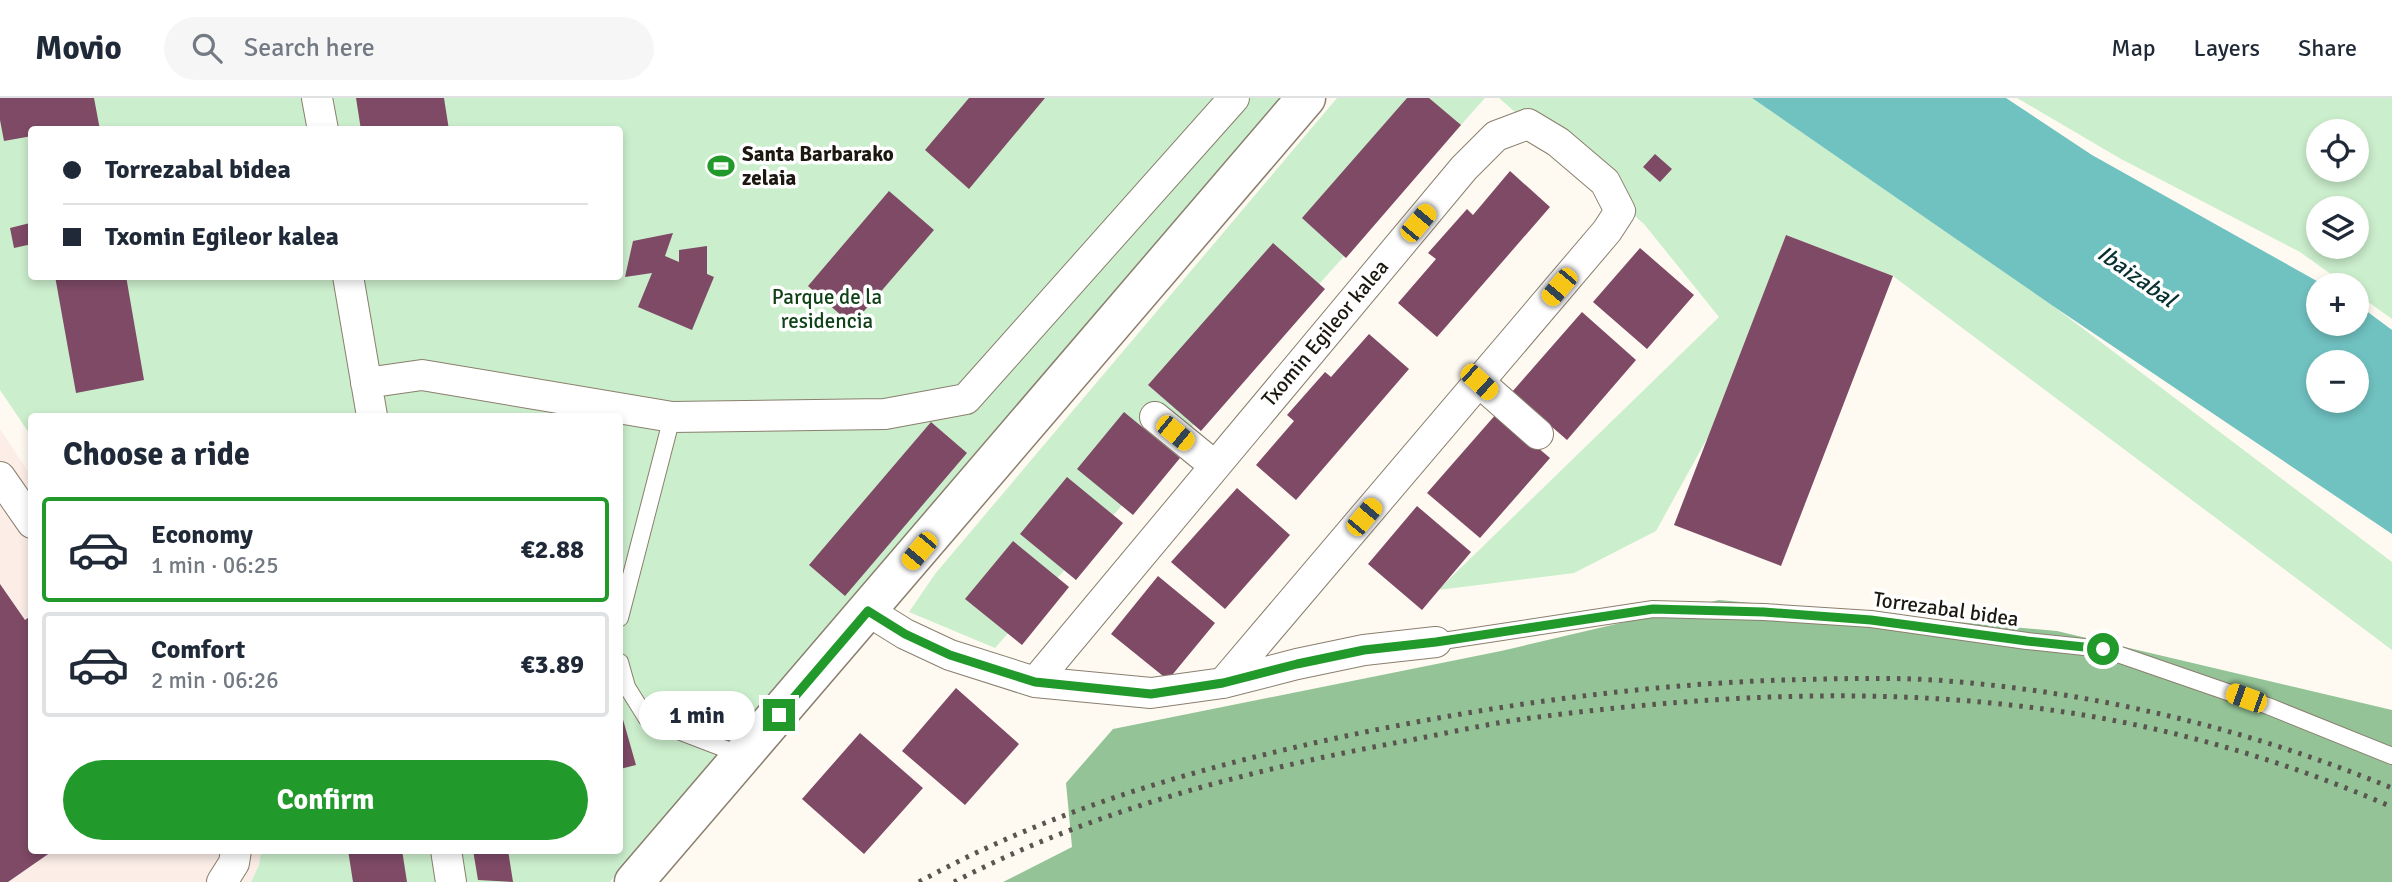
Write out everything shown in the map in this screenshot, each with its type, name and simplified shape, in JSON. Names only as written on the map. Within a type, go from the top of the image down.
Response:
[{"type":"street","points":[[317,98],[322,126]]},
{"type":"street","points":[[366,383],[422,374],[672,417],[885,414],[966,399],[1234,98]]},
{"type":"street","points":[[634,882],[1306,98]]},
{"type":"street","name":"Txomin Egileor kalea","points":[[1035,682],[1464,168],[1496,135],[1528,124],[1558,142],[1605,182],[1620,211],[1607,231],[1223,683]]},
{"type":"street","points":[[349,280],[371,413]]},
{"type":"street","points":[[1479,382],[1538,434]]},
{"type":"street","points":[[1155,417],[1215,466]]},
{"type":"street","points":[[0,477],[28,517]]},
{"type":"street","points":[[868,611],[905,634],[950,655],[1035,682],[1151,694],[1223,683],[1364,650],[1436,642]]},
{"type":"street","points":[[222,882],[234,863],[235,854]]},
{"type":"street","points":[[447,854],[451,882]]},
{"type":"lane","points":[[623,606],[672,417]]},
{"type":"lane","name":"Torrezabal bidea","points":[[1436,642],[1653,609],[1764,612],[1871,620],[2103,649],[2268,706],[2392,756]]},
{"type":"lane","points":[[623,673],[627,687],[647,719],[743,756]]},
{"type":"shaded area","points":[[0,429],[28,471],[28,854],[261,854],[251,882],[0,882]]},
{"type":"green space","name":"Parque de la residencia","points":[[0,98],[1284,98],[610,882],[251,882],[261,854],[623,854],[623,413],[28,413],[28,432],[0,390]]},
{"type":"green space","points":[[1337,98],[1485,98],[995,648],[909,612],[935,574]]},
{"type":"green space","points":[[1499,98],[1752,98],[2053,306],[2392,562],[2392,650],[1893,276],[1786,235],[1709,435],[1656,531],[1574,573],[1438,590],[1719,317],[1644,224]]},
{"type":"green space","points":[[2017,98],[2392,98],[2392,319],[2369,303],[2369,273],[2329,273],[2310,259],[2369,259],[2369,196],[2306,196],[2306,256],[2121,159]]},
{"type":"green space","points":[[1719,600],[2057,631],[2392,710],[2392,882],[1003,882],[1072,847],[1066,783],[1113,729],[1501,651]]},
{"type":"water","name":"Ibaizabal","points":[[1752,98],[2006,98],[2092,155],[2306,275],[2306,336],[2369,336],[2369,313],[2392,330],[2392,534],[2053,306]]},
{"type":"building","points":[[0,98],[94,98],[99,126],[28,126],[28,137],[4,141]]},
{"type":"building","points":[[356,98],[444,98],[448,126],[360,126]]},
{"type":"building","points":[[969,98],[1045,98],[969,189],[925,150]]},
{"type":"building","points":[[1407,98],[1429,98],[1461,125],[1346,258],[1302,218]]},
{"type":"building","points":[[1655,154],[1672,169],[1660,182],[1643,167]]},
{"type":"building","points":[[1510,171],[1550,207],[1437,337],[1398,303],[1436,259],[1428,253],[1467,209],[1473,215]]},
{"type":"building","points":[[889,191],[934,230],[852,325],[808,286]]},
{"type":"building","points":[[28,224],[28,245],[14,248],[10,228]]},
{"type":"building","points":[[673,233],[665,256],[679,262],[679,250],[707,246],[707,274],[714,277],[692,330],[638,307],[652,273],[625,277],[633,241]]},
{"type":"building","points":[[1786,235],[1893,276],[1781,566],[1674,525]]},
{"type":"building","points":[[1273,243],[1325,289],[1201,431],[1148,385]]},
{"type":"building","points":[[1640,248],[1694,295],[1647,349],[1593,302]]},
{"type":"building","points":[[56,280],[127,280],[144,380],[76,393]]},
{"type":"building","points":[[1582,312],[1636,360],[1567,440],[1512,392]]},
{"type":"building","points":[[1369,334],[1409,369],[1296,500],[1256,465],[1294,421],[1287,415],[1325,372],[1331,377]]},
{"type":"building","points":[[1124,412],[1180,458],[1133,515],[1077,469]]},
{"type":"building","points":[[1497,413],[1550,458],[1480,538],[1427,493]]},
{"type":"building","points":[[931,422],[967,453],[845,596],[809,565]]},
{"type":"building","points":[[1067,477],[1123,523],[1076,580],[1020,534]]},
{"type":"building","points":[[1237,488],[1290,535],[1225,609],[1171,562]]},
{"type":"building","points":[[1417,506],[1471,552],[1422,610],[1368,564]]},
{"type":"building","points":[[1013,541],[1069,587],[1022,645],[965,599]]},
{"type":"building","points":[[1158,576],[1215,623],[1168,680],[1111,634]]},
{"type":"building","points":[[0,584],[25,620],[28,618],[28,854],[48,854],[8,882],[0,882]]},
{"type":"building","points":[[956,688],[1019,744],[965,805],[902,751]]},
{"type":"building","points":[[623,720],[636,765],[623,768]]},
{"type":"building","points":[[860,733],[923,788],[864,854],[802,799]]},
{"type":"building","points":[[349,854],[403,854],[407,882],[353,882]]},
{"type":"building","points":[[474,854],[509,854],[513,882],[478,880]]},
{"type":"railway","points":[[919,882],[971,855],[1080,810],[1136,790],[1250,758],[1365,732],[1469,713],[1572,697],[1676,686],[1781,680],[1915,679],[2052,693],[2110,703],[2225,730],[2281,747],[2392,788]]},
{"type":"railway","points":[[954,882],[1060,834],[1115,814],[1228,780],[1343,753],[1516,720],[1707,700],[1900,697],[2028,707],[2075,714],[2168,732],[2259,757],[2392,807]]},
{"type":"place","name":"Santa Barbarako zelaia","points":[[721,166]]},
{"type":"route","points":[[779,715],[868,611],[905,634],[950,655],[1035,682],[1151,694],[1223,683],[1364,650],[1436,642],[1653,609],[1764,612],[1871,620],[2103,649]]}]
